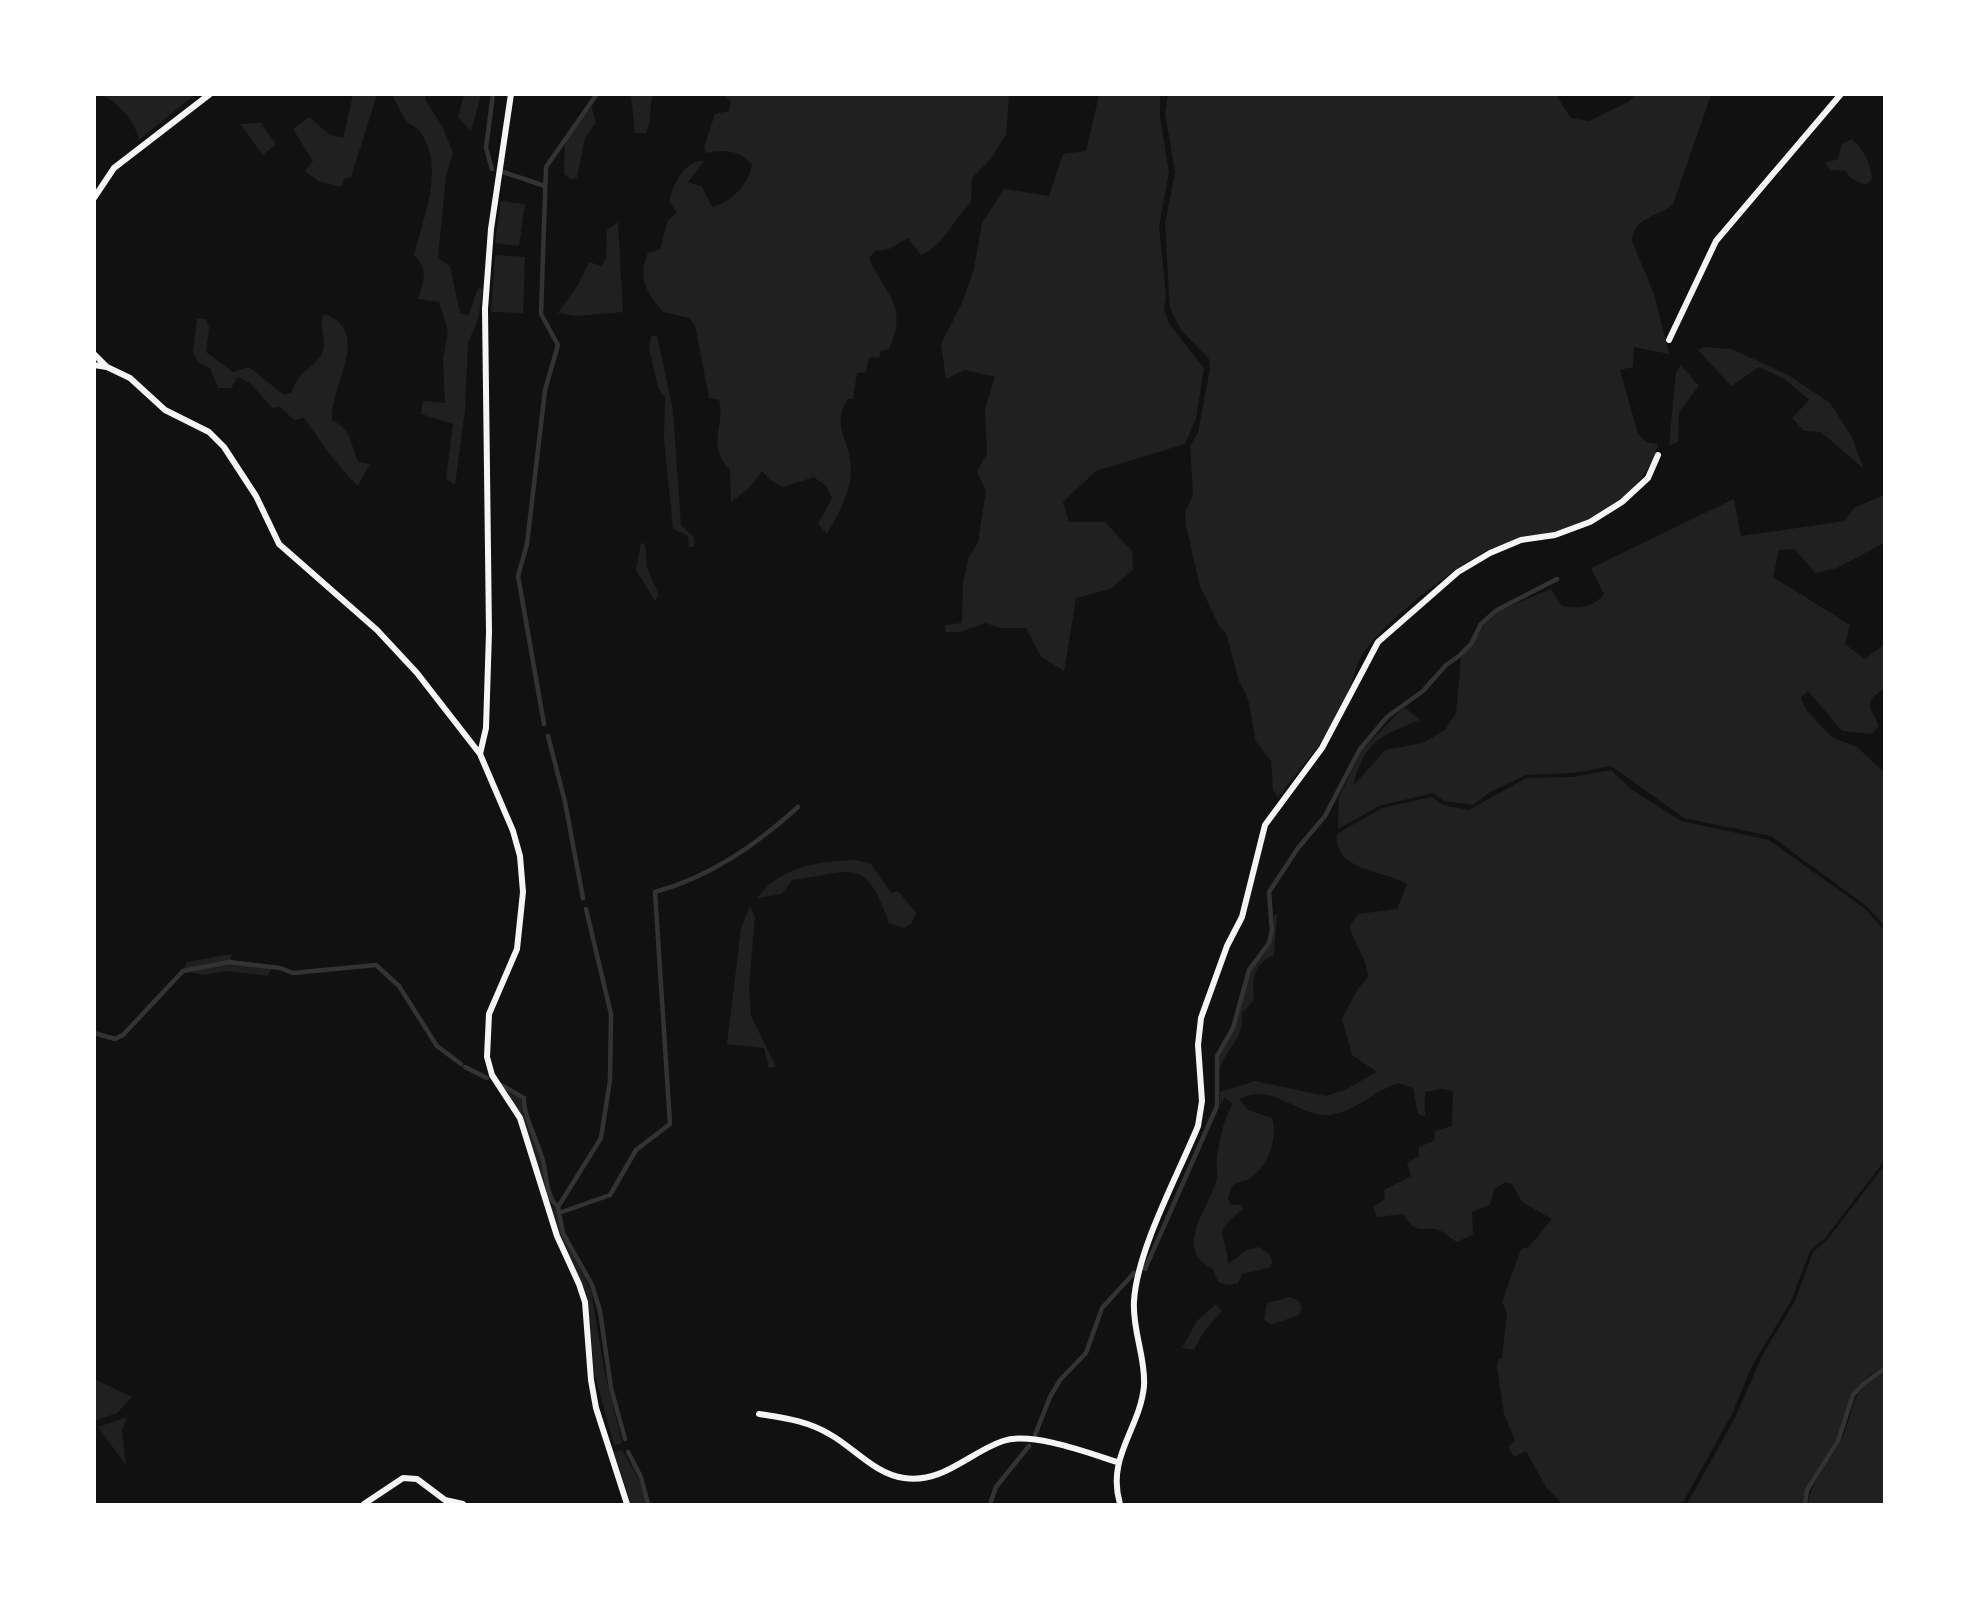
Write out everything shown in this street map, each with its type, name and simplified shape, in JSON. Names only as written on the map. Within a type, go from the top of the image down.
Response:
[{"type":"street","points":[[94,198],[114,168],[210,94]]},
{"type":"street","points":[[480,754],[486,728],[489,632],[485,309],[491,229],[511,94]]},
{"type":"street","points":[[1669,340],[1716,241],[1841,94]]},
{"type":"street","points":[[94,354],[107,367]]},
{"type":"street","points":[[94,365],[107,367],[130,378],[165,410],[209,432],[224,447],[251,487],[279,544],[377,630],[417,673],[480,754],[513,831],[520,856],[523,892],[517,949],[489,1014],[487,1057],[492,1075],[520,1118],[557,1236],[582,1293],[596,1408],[627,1504]]},
{"type":"street","points":[[1121,1504],[1117,1462],[1144,1385],[1134,1322],[1133,1301],[1138,1272],[1198,1126],[1202,1101],[1198,1045],[1201,1018],[1227,946],[1242,917],[1265,825],[1322,748],[1378,642],[1458,572],[1490,553],[1521,540],[1555,535],[1590,522],[1622,502],[1648,478],[1658,455]]},
{"type":"street","points":[[759,1415],[794,1419],[813,1426],[832,1435],[882,1470],[905,1478],[950,1471],[1004,1440],[1032,1440],[1074,1448],[1117,1462]]},
{"type":"street","points":[[364,1504],[403,1478],[416,1479],[445,1500],[463,1504]]},
{"type":"shaded area","points":[[99,95],[194,95],[139,140],[134,126],[124,112],[112,101]]},
{"type":"shaded area","points":[[353,95],[377,95],[351,177],[344,179],[342,187],[318,181],[305,171],[313,161],[293,129],[309,117],[330,135],[343,138]]},
{"type":"shaded area","points":[[392,95],[426,95],[425,99],[443,128],[453,153],[446,176],[438,258],[450,266],[460,313],[468,316],[478,288],[483,289],[478,319],[468,343],[465,410],[455,485],[446,479],[453,424],[421,414],[423,401],[445,403],[443,359],[448,331],[439,302],[418,299],[423,271],[414,255],[430,196],[432,166],[422,135],[406,120]]},
{"type":"shaded area","points":[[464,95],[481,95],[471,131],[458,117]]},
{"type":"shaded area","points":[[631,95],[653,95],[646,133],[635,133]]},
{"type":"shaded area","points":[[724,95],[1009,95],[1006,135],[990,160],[972,178],[971,203],[937,245],[921,255],[908,238],[889,249],[875,251],[869,258],[892,301],[897,321],[889,349],[881,351],[879,358],[869,357],[866,372],[857,373],[853,399],[847,399],[843,409],[841,426],[850,457],[851,476],[843,502],[827,534],[818,524],[832,498],[826,486],[814,477],[783,487],[769,479],[762,471],[749,488],[731,502],[730,470],[723,461],[717,443],[719,400],[709,398],[695,325],[689,318],[663,312],[645,285],[643,270],[648,253],[660,249],[668,220],[677,213],[669,201],[685,169],[691,164],[704,161],[688,182],[702,187],[712,207],[738,192],[750,172],[752,165],[742,156],[725,151],[706,153],[704,147],[715,114],[729,111],[731,102]]},
{"type":"shaded area","points":[[1099,95],[1160,95],[1160,117],[1169,172],[1159,226],[1166,297],[1164,310],[1170,325],[1204,368],[1196,419],[1185,444],[1096,471],[1063,502],[1069,522],[1105,522],[1132,551],[1133,570],[1110,589],[1076,598],[1064,671],[1041,657],[1026,628],[1001,628],[985,623],[960,632],[946,632],[945,625],[962,623],[963,583],[968,559],[978,542],[986,491],[977,472],[987,453],[985,408],[995,377],[965,370],[946,379],[941,344],[962,303],[974,269],[982,223],[1004,189],[1049,196],[1063,154],[1086,151]]},
{"type":"shaded area","points":[[1168,95],[1556,95],[1571,118],[1589,121],[1628,102],[1635,95],[1711,95],[1673,204],[1642,222],[1633,233],[1632,241],[1654,294],[1669,354],[1634,347],[1633,367],[1620,370],[1638,434],[1646,442],[1658,444],[1643,475],[1620,500],[1590,518],[1558,531],[1500,545],[1482,553],[1434,586],[1399,615],[1361,657],[1346,698],[1332,725],[1278,798],[1273,790],[1271,761],[1256,742],[1248,699],[1239,681],[1226,633],[1220,628],[1200,586],[1186,526],[1185,513],[1193,495],[1190,446],[1198,432],[1210,369],[1209,359],[1181,330],[1170,308],[1165,224],[1175,172],[1165,113]]},
{"type":"shaded area","points":[[591,105],[596,123],[585,137],[577,178],[571,179],[564,174],[565,140]]},
{"type":"shaded area","points":[[261,123],[276,144],[263,155],[240,124]]},
{"type":"shaded area","points":[[1852,139],[1864,152],[1870,167],[1872,179],[1866,185],[1852,179],[1845,171],[1831,170],[1825,163],[1838,159],[1842,144]]},
{"type":"shaded area","points":[[501,201],[525,204],[519,246],[495,243]]},
{"type":"shaded area","points":[[618,222],[623,312],[577,316],[558,313],[578,285],[589,262],[602,266],[606,257],[607,230]]},
{"type":"shaded area","points":[[495,255],[525,257],[523,313],[491,312]]},
{"type":"shaded area","points":[[324,314],[339,322],[346,333],[346,361],[332,420],[347,433],[358,462],[370,464],[358,486],[336,462],[304,418],[294,420],[280,407],[272,408],[250,383],[238,377],[231,388],[218,388],[210,368],[198,362],[193,352],[197,319],[206,319],[209,327],[206,352],[233,372],[249,367],[284,395],[292,392],[302,374],[322,353]]},
{"type":"shaded area","points":[[651,336],[657,336],[673,410],[681,525],[694,537],[694,547],[689,547],[688,536],[673,529],[664,439],[665,398],[658,388],[649,347]]},
{"type":"shaded area","points":[[1704,347],[1732,349],[1788,375],[1830,403],[1852,437],[1863,468],[1821,432],[1804,431],[1792,418],[1809,400],[1785,379],[1759,367],[1731,386],[1698,350]]},
{"type":"shaded area","points":[[1681,365],[1699,386],[1679,412],[1678,442],[1669,446],[1676,372]]},
{"type":"shaded area","points":[[1884,495],[1884,543],[1837,568],[1815,573],[1795,549],[1779,550],[1773,577],[1850,625],[1845,644],[1865,659],[1884,645],[1884,688],[1871,699],[1870,708],[1879,726],[1872,734],[1842,731],[1808,691],[1801,698],[1807,711],[1833,738],[1857,747],[1884,772],[1884,925],[1865,905],[1771,836],[1684,818],[1611,766],[1574,773],[1526,775],[1490,792],[1473,805],[1444,801],[1433,793],[1379,806],[1338,829],[1339,797],[1362,750],[1404,707],[1420,720],[1384,736],[1368,750],[1353,786],[1385,750],[1423,743],[1445,730],[1456,713],[1461,658],[1485,624],[1501,610],[1551,589],[1562,606],[1590,605],[1604,594],[1591,568],[1734,499],[1741,536],[1845,521],[1854,508]]},
{"type":"shaded area","points":[[641,543],[645,544],[647,568],[659,595],[655,601],[636,570]]},
{"type":"shaded area","points":[[1611,770],[1631,789],[1681,821],[1769,840],[1864,908],[1884,930],[1884,1161],[1826,1237],[1810,1251],[1791,1301],[1752,1366],[1731,1416],[1682,1504],[1562,1504],[1546,1487],[1526,1451],[1514,1457],[1508,1447],[1515,1440],[1504,1414],[1497,1368],[1498,1360],[1502,1358],[1507,1313],[1502,1302],[1521,1249],[1529,1247],[1552,1219],[1522,1202],[1512,1184],[1506,1182],[1494,1189],[1490,1205],[1472,1212],[1473,1234],[1457,1242],[1443,1232],[1413,1226],[1404,1214],[1377,1217],[1373,1207],[1385,1199],[1384,1190],[1411,1176],[1407,1163],[1419,1156],[1419,1147],[1434,1141],[1435,1131],[1452,1126],[1453,1091],[1442,1089],[1425,1092],[1425,1116],[1418,1114],[1413,1088],[1399,1083],[1356,1106],[1328,1115],[1306,1111],[1263,1094],[1239,1099],[1248,1110],[1272,1118],[1274,1133],[1268,1157],[1259,1171],[1251,1178],[1232,1186],[1228,1198],[1231,1205],[1240,1205],[1243,1209],[1223,1229],[1228,1264],[1247,1250],[1259,1247],[1269,1254],[1273,1262],[1269,1268],[1242,1274],[1238,1283],[1229,1285],[1218,1282],[1213,1269],[1201,1261],[1195,1251],[1197,1227],[1217,1178],[1219,1143],[1232,1104],[1225,1097],[1220,1105],[1220,1092],[1255,1081],[1326,1096],[1345,1090],[1377,1072],[1352,1055],[1342,1019],[1357,990],[1368,977],[1350,925],[1358,914],[1397,909],[1407,884],[1351,862],[1338,846],[1337,834],[1382,808],[1432,797],[1443,805],[1469,810],[1526,778],[1574,777]]},
{"type":"shaded area","points":[[856,860],[871,864],[891,893],[898,891],[916,913],[911,924],[904,928],[889,923],[872,886],[854,873],[842,872],[792,880],[782,894],[757,898],[777,879],[802,867]]},
{"type":"shaded area","points":[[750,906],[755,917],[749,986],[751,1016],[776,1067],[769,1068],[764,1048],[727,1044],[741,928]]},
{"type":"shaded area","points":[[1277,914],[1274,955],[1262,963],[1255,973],[1254,1000],[1242,1013],[1238,1037],[1218,1074],[1219,1056],[1235,1028],[1250,971],[1272,943],[1274,916]]},
{"type":"shaded area","points":[[232,954],[230,962],[271,969],[268,976],[227,971],[204,975],[183,971],[187,962]]},
{"type":"shaded area","points":[[505,1090],[522,1100],[523,1113],[534,1133],[550,1204],[521,1116]]},
{"type":"shaded area","points":[[1884,1166],[1884,1367],[1871,1374],[1855,1391],[1841,1431],[1812,1480],[1803,1504],[1687,1504],[1735,1418],[1762,1356],[1795,1301],[1813,1252],[1827,1240]]},
{"type":"shaded area","points":[[550,1205],[556,1209],[562,1233],[591,1291],[604,1369],[622,1443],[614,1445],[594,1372],[588,1297]]},
{"type":"shaded area","points":[[1290,1297],[1299,1301],[1302,1307],[1299,1315],[1271,1325],[1264,1319],[1267,1303]]},
{"type":"shaded area","points":[[1216,1304],[1222,1311],[1203,1333],[1194,1350],[1182,1348],[1197,1321]]},
{"type":"shaded area","points":[[1884,1371],[1884,1504],[1808,1504],[1817,1480],[1845,1431],[1858,1394],[1872,1378]]},
{"type":"shaded area","points":[[94,1379],[132,1397],[117,1413],[95,1421]]},
{"type":"shaded area","points":[[127,1417],[122,1431],[126,1465],[98,1427]]},
{"type":"shaded area","points":[[622,1450],[640,1481],[646,1504],[631,1504],[614,1452]]},
{"type":"waterway","points":[[492,169],[486,148],[493,94]]},
{"type":"waterway","points":[[544,724],[518,576],[527,544],[545,390],[558,345],[541,314],[546,167],[597,94]]},
{"type":"waterway","points":[[503,172],[545,186]]},
{"type":"waterway","points":[[1145,1269],[1217,1106],[1217,1056],[1233,1028],[1249,970],[1269,943],[1272,931],[1269,892],[1298,848],[1325,816],[1360,749],[1387,717],[1423,691],[1446,665],[1459,656],[1471,644],[1481,624],[1497,610],[1557,579]]},
{"type":"waterway","points":[[548,736],[565,802],[583,898]]},
{"type":"waterway","points":[[559,1213],[610,1195],[636,1150],[670,1124],[655,892],[713,869],[749,847],[798,807]]},
{"type":"waterway","points":[[586,909],[611,1014],[610,1080],[601,1138],[558,1207],[563,1233],[592,1285],[600,1311],[611,1388],[625,1439]]},
{"type":"waterway","points":[[94,1033],[115,1039],[123,1035],[183,971],[229,962],[280,968],[293,973],[376,965],[399,986],[437,1046],[461,1064]]},
{"type":"waterway","points":[[465,1067],[487,1078]]},
{"type":"waterway","points":[[501,1085],[524,1098],[526,1113],[543,1161],[549,1192],[558,1207]]},
{"type":"waterway","points":[[1035,1435],[1060,1380],[1086,1353],[1102,1308],[1134,1273]]},
{"type":"waterway","points":[[1805,1504],[1807,1490],[1838,1441],[1853,1395],[1884,1369]]},
{"type":"waterway","points":[[990,1504],[996,1487],[1029,1446]]},
{"type":"waterway","points":[[628,1452],[641,1477],[648,1504]]}]
